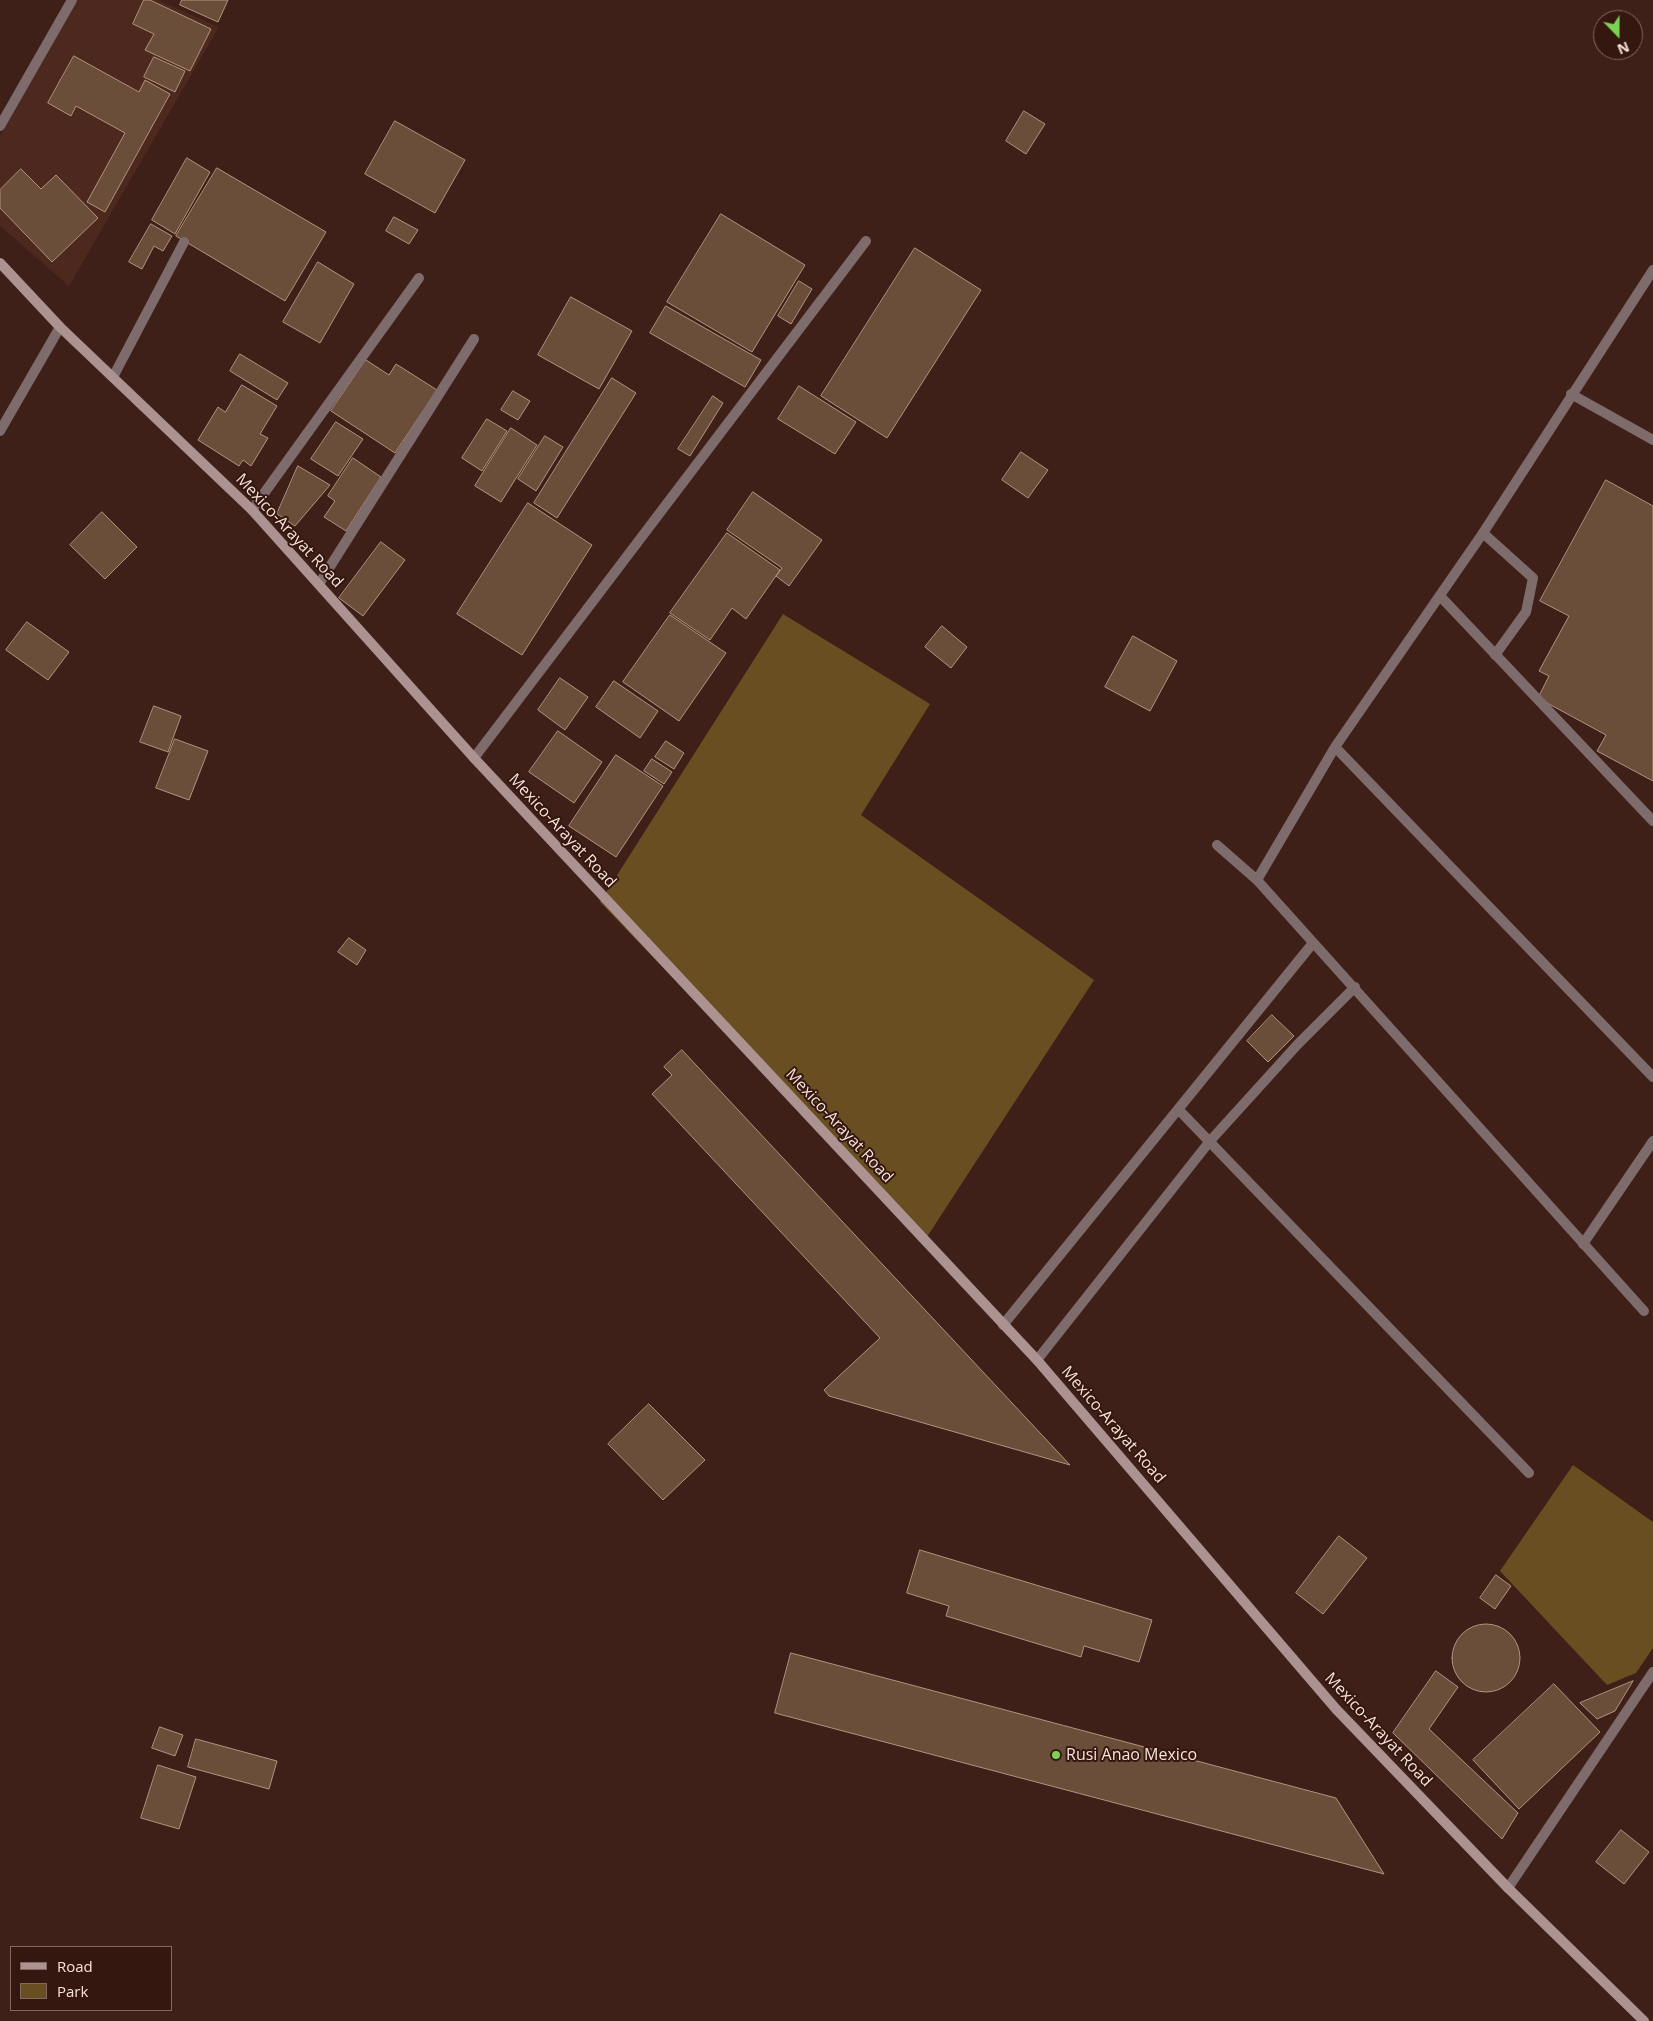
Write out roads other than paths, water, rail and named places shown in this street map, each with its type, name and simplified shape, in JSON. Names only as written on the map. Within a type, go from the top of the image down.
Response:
[{"type":"main road","name":"Mexico-Arayat Road","points":[[0,263],[60,327],[252,510],[474,758],[1037,1360],[1336,1709],[1508,1888],[1644,2021]]},
{"type":"street","points":[[0,126],[72,0]]},
{"type":"street","points":[[474,758],[866,241]]},
{"type":"street","points":[[112,377],[184,242]]},
{"type":"street","points":[[1257,880],[1335,747],[1483,533],[1571,394],[1653,270]]},
{"type":"street","points":[[252,510],[419,278]]},
{"type":"street","points":[[0,431],[60,327]]},
{"type":"street","points":[[319,584],[474,339]]},
{"type":"street","points":[[1571,394],[1653,440]]},
{"type":"street","points":[[1483,533],[1533,578],[1526,612],[1495,655]]},
{"type":"street","points":[[1440,596],[1653,821]]},
{"type":"street","points":[[1335,747],[1653,1077]]},
{"type":"street","points":[[1217,845],[1257,880],[1644,1310]]},
{"type":"street","points":[[1003,1325],[1313,942]]},
{"type":"street","points":[[1037,1360],[1210,1142],[1298,1044],[1355,987]]},
{"type":"street","points":[[1178,1108],[1529,1473]]},
{"type":"street","points":[[1583,1244],[1653,1141]]},
{"type":"street","points":[[1508,1888],[1653,1672]]},
{"type":"place","name":"Rusi Anao Mexico","points":[[1056,1755]]}]
